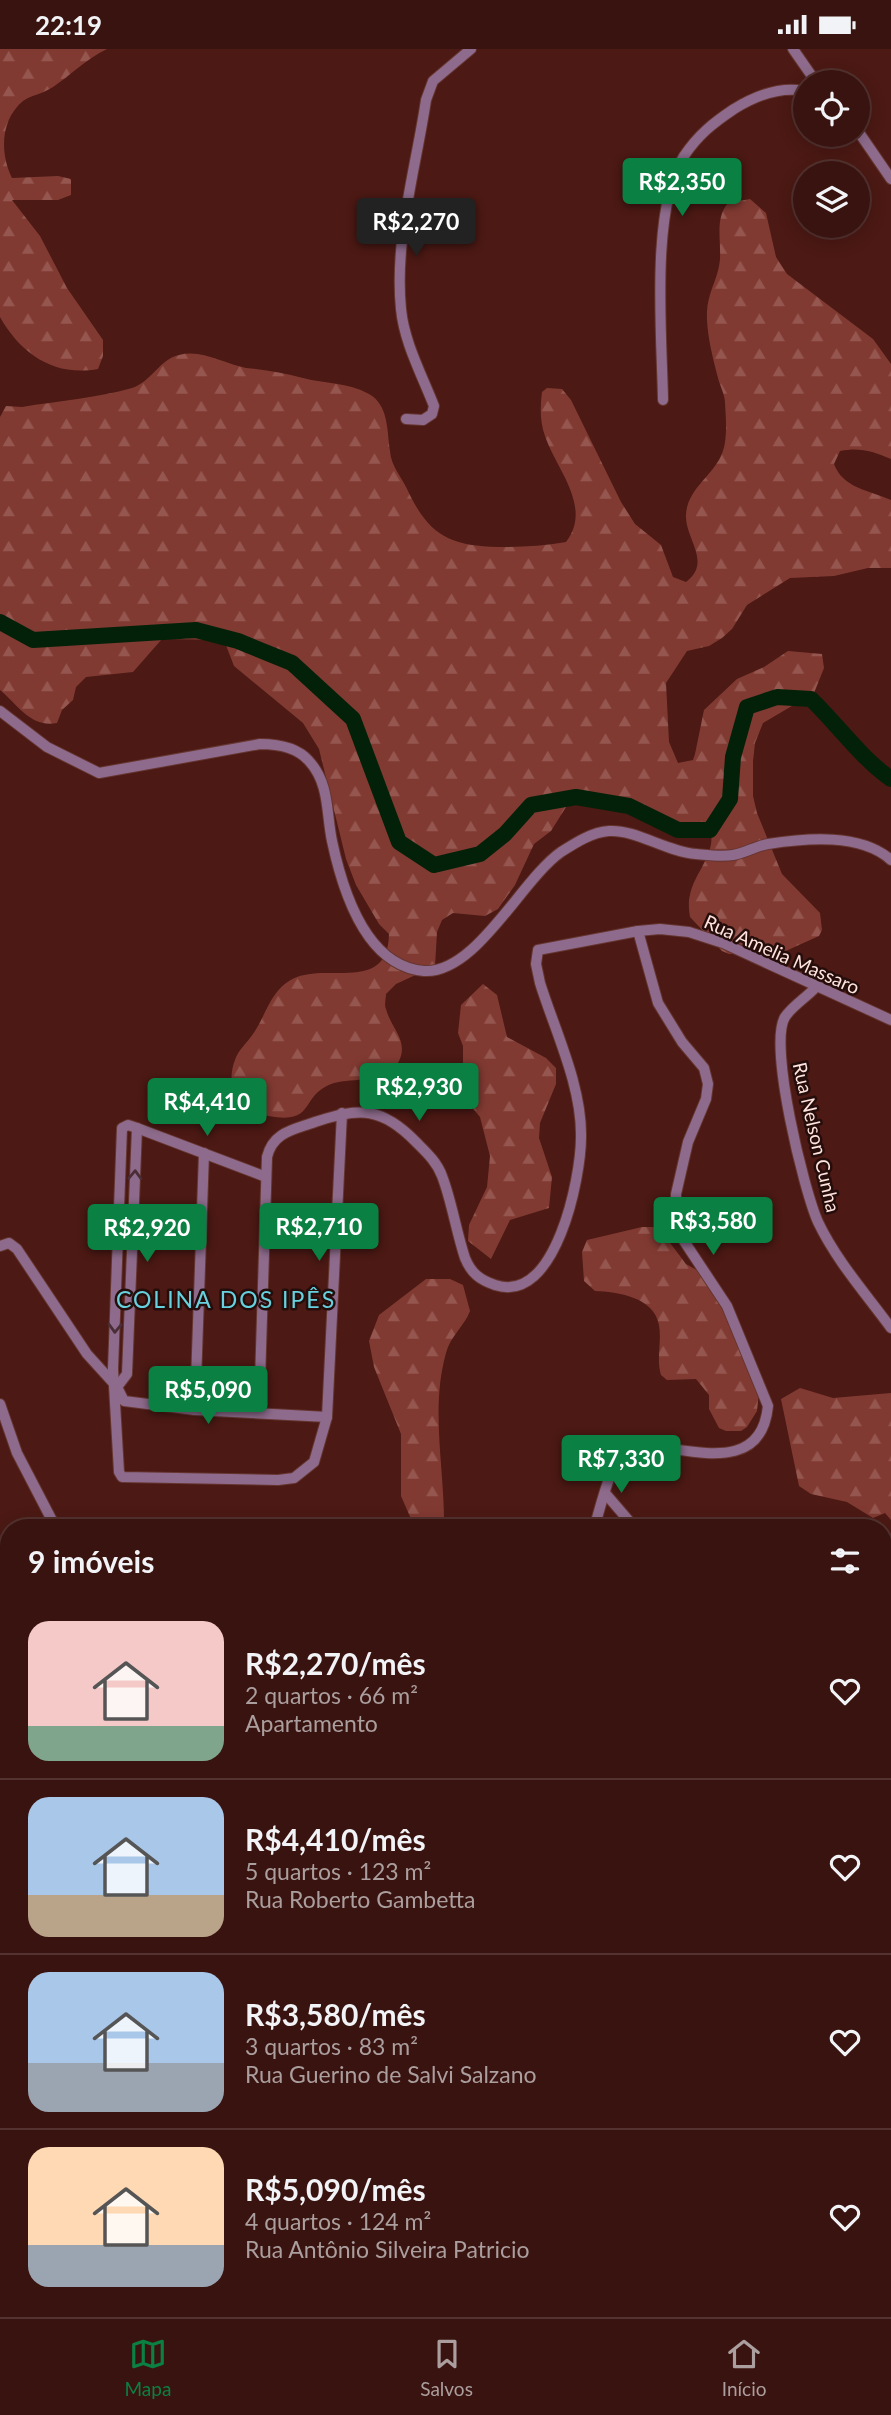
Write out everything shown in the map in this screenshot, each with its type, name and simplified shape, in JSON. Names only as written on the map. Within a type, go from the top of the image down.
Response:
[{"type":"street","points":[[406,419],[423,420],[432,414],[434,406],[407,335],[401,310],[400,268],[426,100],[433,81],[471,49]]},
{"type":"street","points":[[793,49],[808,70]]},
{"type":"street","points":[[663,400],[662,260],[669,192],[682,158],[705,128],[755,96],[793,91]]},
{"type":"street","points":[[869,147],[891,179]]},
{"type":"street","points":[[0,711],[47,747],[99,773],[260,744],[281,744],[308,760],[328,800],[331,837],[342,884],[368,934],[380,950],[402,965],[424,971],[439,969],[470,953],[558,854],[582,839],[610,830],[680,853],[731,856],[767,844],[831,840],[869,845],[891,860]]},
{"type":"street","name":"Rua Amelia Massaro","points":[[342,1113],[370,1112],[387,1117],[429,1155],[441,1173],[469,1270],[480,1279],[496,1286],[519,1286],[534,1275],[554,1250],[563,1231],[576,1182],[581,1138],[580,1112],[540,983],[536,964],[538,950],[660,929],[701,936],[723,943],[891,1020]]},
{"type":"street","points":[[597,1519],[617,1460],[626,1450],[645,1446],[720,1454],[743,1449],[759,1439],[766,1423],[768,1406],[726,1306],[682,1238],[676,1217],[679,1181],[688,1142],[706,1099],[708,1084],[704,1068],[682,1042],[658,1003],[638,931]]},
{"type":"street","name":"Rua Nelson Cunha","points":[[816,987],[785,1018],[780,1069],[817,1219],[830,1243],[891,1328]]},
{"type":"street","points":[[259,1413],[266,1177],[270,1144],[279,1134],[342,1113],[327,1417],[314,1462],[294,1478],[125,1478],[119,1472],[117,1387],[127,1374],[137,1128],[266,1177]]},
{"type":"street","points":[[195,1410],[204,1153]]},
{"type":"street","points":[[1,1245],[9,1243],[17,1249],[86,1354],[117,1387],[124,1401],[195,1410],[327,1417]]},
{"type":"street","points":[[0,1404],[17,1453],[51,1519]]},
{"type":"street","points":[[605,1493],[627,1519]]},
{"type":"green space","points":[[0,49],[107,49],[53,87],[23,101],[10,118],[4,138],[5,159],[12,178],[58,176],[71,179],[71,195],[58,200],[12,200],[40,236],[67,288],[103,340],[103,356],[98,369],[67,369],[40,360],[18,342],[0,317]]},
{"type":"green space","points":[[750,199],[766,213],[776,257],[787,274],[873,339],[891,364],[891,459],[854,449],[840,451],[834,464],[843,478],[850,483],[891,500],[891,568],[868,568],[834,576],[790,578],[747,605],[732,629],[722,638],[709,646],[687,651],[666,683],[669,742],[678,763],[693,760],[704,710],[737,679],[764,667],[788,651],[822,654],[824,668],[814,693],[763,723],[755,743],[753,761],[753,796],[757,813],[782,874],[820,913],[822,930],[819,936],[779,954],[729,954],[722,951],[690,917],[689,912],[689,898],[693,886],[710,850],[711,832],[707,822],[693,822],[679,828],[656,827],[607,795],[578,797],[566,807],[551,831],[534,844],[515,885],[498,909],[485,916],[453,913],[442,920],[437,932],[435,966],[396,984],[386,994],[385,1007],[402,1048],[398,1063],[393,1069],[378,1077],[334,1083],[323,1088],[301,1113],[293,1117],[281,1118],[246,1109],[237,1101],[233,1092],[233,1065],[275,994],[288,981],[297,977],[368,970],[379,963],[386,952],[389,934],[379,924],[356,885],[346,859],[319,749],[303,723],[234,666],[224,640],[162,639],[133,672],[86,677],[76,687],[73,700],[62,710],[57,723],[48,724],[33,719],[0,690],[0,417],[6,406],[22,407],[132,388],[145,381],[172,357],[188,354],[205,355],[246,368],[352,387],[376,399],[384,412],[394,466],[423,517],[432,527],[442,535],[466,544],[515,547],[566,542],[573,529],[576,515],[574,502],[545,436],[541,414],[542,392],[547,388],[562,389],[571,400],[621,502],[635,524],[661,545],[673,577],[686,582],[697,566],[687,523],[688,505],[695,490],[721,456],[726,437],[725,400],[707,320],[708,302],[720,259],[721,215],[728,203]]},
{"type":"green space","points":[[483,984],[497,995],[507,1037],[546,1058],[556,1068],[556,1084],[540,1123],[539,1138],[552,1177],[549,1208],[510,1220],[491,1259],[468,1241],[469,1225],[487,1187],[490,1156],[480,1117],[460,1093],[463,1046],[458,1033],[461,1005]]},
{"type":"green space","points":[[642,1227],[658,1227],[686,1264],[702,1273],[721,1302],[760,1382],[757,1411],[747,1427],[741,1431],[719,1428],[709,1409],[709,1395],[696,1379],[667,1380],[661,1375],[659,1325],[650,1308],[634,1298],[595,1291],[584,1281],[582,1252],[587,1240]]},
{"type":"green space","points":[[426,1279],[450,1279],[463,1285],[470,1311],[448,1347],[439,1396],[444,1519],[411,1519],[401,1496],[401,1434],[374,1367],[369,1341],[379,1315]]},
{"type":"green space","points":[[800,1388],[833,1398],[891,1393],[891,1519],[885,1513],[873,1518],[847,1502],[811,1494],[799,1486],[781,1399]]},
{"type":"waterway","points":[[0,622],[33,640],[196,630],[238,641],[292,663],[353,719],[399,842],[434,865],[480,854],[505,834],[531,805],[576,797],[629,806],[678,830],[710,830],[730,799],[733,757],[747,707],[777,697],[811,699],[859,751],[891,779]]},
{"type":"district","name":"COLINA DOS IPÊS","points":[[226,1299]]}]
